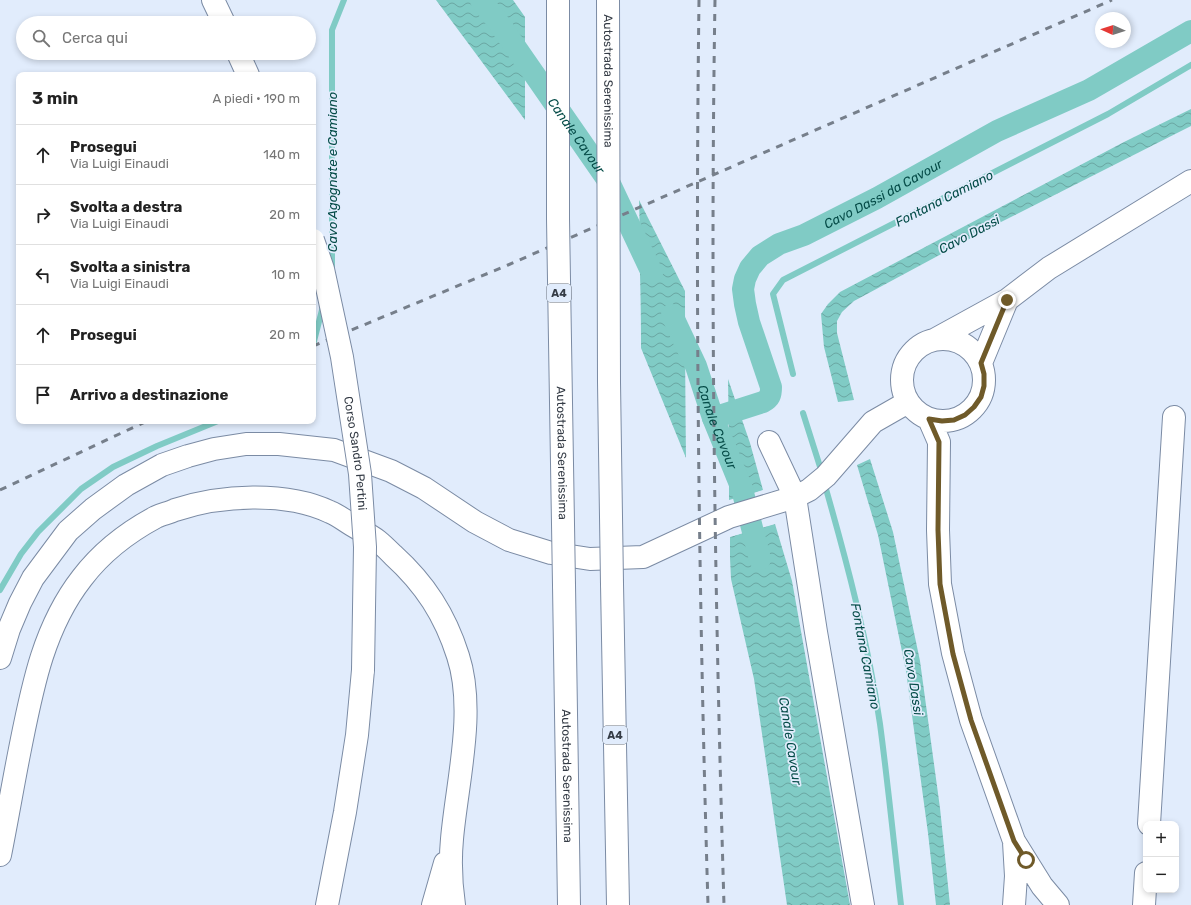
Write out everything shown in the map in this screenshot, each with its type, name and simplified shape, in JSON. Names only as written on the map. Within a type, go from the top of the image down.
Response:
[{"type":"main road","name":"Autostrada Serenissima","points":[[558,0],[558,219],[569,905]]},
{"type":"main road","name":"Autostrada Serenissima","points":[[608,0],[609,366],[618,896]]},
{"type":"main road","points":[[241,60],[247,72]]},
{"type":"main road","points":[[936,339],[950,339],[963,344],[974,352],[981,363],[984,374],[984,386],[981,397],[974,407],[965,415],[954,420],[942,421],[929,419],[917,412],[908,402],[903,390],[902,376],[906,363],[913,352],[924,344],[936,339],[1007,300],[1049,268],[1191,181]]},
{"type":"main road","name":"Corso Sandro Pertini","points":[[316,248],[323,268],[342,357],[360,474],[365,547],[363,670],[357,735],[346,805],[327,905]]},
{"type":"main road","points":[[981,363],[1007,300]]},
{"type":"main road","points":[[0,658],[9,629],[33,578],[68,532],[93,509],[126,485],[142,475],[188,456],[214,449],[246,444],[279,444],[334,450],[391,471],[424,488],[475,522],[509,540],[551,553],[590,559],[642,557],[729,517],[792,498],[809,490],[821,480],[873,422],[908,402]]},
{"type":"main road","points":[[1149,821],[1174,417]]},
{"type":"main road","points":[[929,419],[939,442],[938,530],[940,584],[953,654],[971,720],[1014,841],[1042,886],[1058,905]]},
{"type":"main road","points":[[769,442],[792,498],[863,905]]},
{"type":"main road","points":[[0,855],[37,670],[48,638],[62,607],[82,578],[105,552],[129,534],[157,517],[214,500],[250,497],[296,501],[329,511],[378,542],[409,570],[430,596],[446,626],[459,658],[464,684],[465,722],[452,841],[452,890],[454,905]]},
{"type":"main road","points":[[433,905],[452,841]]},
{"type":"main road","points":[[1014,841],[1016,876],[1014,905]]},
{"type":"main road","points":[[1144,905],[1145,893]]},
{"type":"water","points":[[436,0],[513,0],[525,17],[525,120]]},
{"type":"water","name":"Cavo Dassi","points":[[1191,109],[1191,126],[999,223],[854,301],[842,312],[837,321],[837,333],[854,400],[838,402],[824,347],[821,314],[828,304],[840,292],[1124,142]]},
{"type":"water","points":[[639,200],[685,291],[686,458],[641,348]]},
{"type":"water","points":[[728,379],[750,443],[763,490],[729,501]]},
{"type":"water","name":"Cavo Dassi","points":[[870,459],[893,532],[920,661],[940,808],[950,905],[936,905],[928,833],[906,671],[878,535],[857,465]]},
{"type":"water","points":[[775,524],[792,581],[850,905],[787,905],[754,679],[731,579],[729,537]]},
{"type":"pier","points":[[525,13],[527,17],[527,120],[525,122]]},
{"type":"pier","points":[[639,198],[641,353],[639,348],[637,200]]},
{"type":"pier","points":[[685,287],[687,291],[688,458],[686,460]]},
{"type":"pier","points":[[728,377],[729,500],[765,490],[729,503],[727,501],[726,379]]},
{"type":"pier","points":[[775,522],[777,523],[730,537],[730,587],[727,536]]},
{"type":"waterway","name":"Cavo Agognate e Camiano","points":[[332,270],[332,30],[344,0]]},
{"type":"waterway","name":"Canale Cavour","points":[[481,0],[498,22],[609,182],[652,273]]},
{"type":"waterway","name":"Cavo Dassi da Cavour","points":[[713,418],[763,402],[769,398],[771,387],[749,322],[743,289],[745,279],[750,268],[760,256],[779,244],[804,235],[877,198],[997,131],[1089,90],[1191,31]]},
{"type":"waterway","name":"Fontana Camiano","points":[[793,374],[773,294],[783,280],[1108,114],[1191,65]]},
{"type":"waterway","name":"Cavo Agognate e Camiano","points":[[316,333],[323,306]]},
{"type":"waterway","name":"Canale Cavour","points":[[672,315],[696,366],[713,418],[742,489],[760,559]]},
{"type":"waterway","name":"Fontana Camiano","points":[[803,413],[822,473]]},
{"type":"waterway","name":"Cavo Agognate e Camiano","points":[[0,590],[21,554],[38,532],[81,489],[113,467],[157,446],[211,424]]},
{"type":"waterway","name":"Fontana Camiano","points":[[824,482],[856,602],[875,693],[883,747],[901,905]]},
{"type":"railway","points":[[699,0],[697,226],[699,453],[702,679],[708,905]]},
{"type":"railway","points":[[715,0],[713,226],[714,452],[724,905]]},
{"type":"railway","points":[[316,345],[508,265],[1112,0]]},
{"type":"railway","points":[[0,490],[141,424]]},
{"type":"route","points":[[1007,300],[981,363],[984,374],[984,386],[981,397],[974,407],[965,415],[954,420],[942,421],[929,419],[939,442],[938,530],[940,584],[953,654],[971,720],[1014,841],[1026,860]]}]
